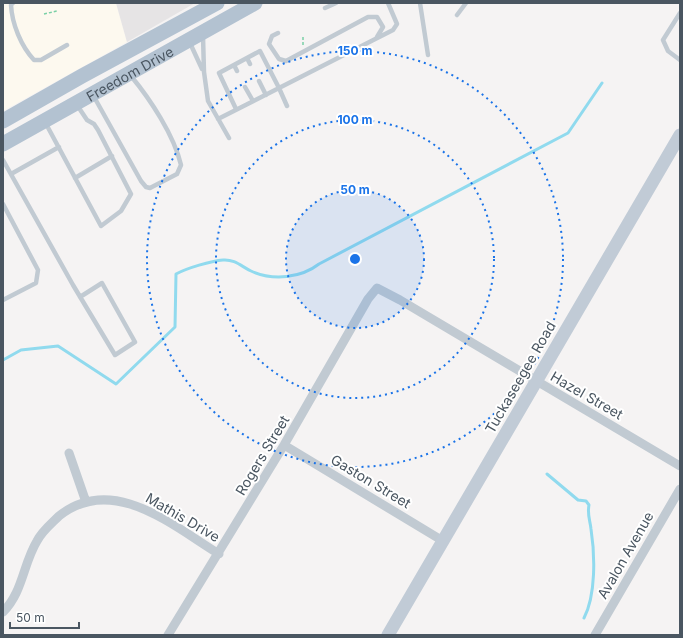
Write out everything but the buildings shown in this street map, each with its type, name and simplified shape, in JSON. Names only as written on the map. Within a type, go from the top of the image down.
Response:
[{"type":"main road","name":"Freedom Drive","points":[[3,121],[217,3]]},
{"type":"main road","name":"Freedom Drive","points":[[3,144],[255,3]]},
{"type":"main road","points":[[181,23],[189,39]]},
{"type":"main road","name":"Tuckaseegee Road","points":[[388,635],[680,135]]},
{"type":"street","name":"Hazel Street","points":[[377,288],[400,300],[680,466]]},
{"type":"street","name":"Rogers Street","points":[[168,635],[284,445],[368,299],[377,288]]},
{"type":"street","name":"Gaston Street","points":[[284,445],[443,541]]},
{"type":"street","points":[[69,453],[86,502]]},
{"type":"street","name":"Avalon Avenue","points":[[595,635],[680,489]]},
{"type":"street","name":"Mathis Drive","points":[[3,612],[16,595],[32,549],[42,533],[66,511],[86,502],[99,500],[121,501],[144,508],[218,554]]},
{"type":"lane","points":[[13,3],[11,5],[12,18],[22,42],[34,60],[41,60],[67,45]]},
{"type":"lane","points":[[325,8],[336,3]]},
{"type":"lane","points":[[218,120],[236,109],[377,37],[394,30],[396,24],[395,16],[388,3]]},
{"type":"lane","points":[[420,3],[428,55]]},
{"type":"lane","points":[[457,15],[466,3]]},
{"type":"lane","points":[[680,13],[663,40],[668,51],[680,60]]},
{"type":"lane","points":[[278,33],[272,36],[269,44],[279,59],[286,60],[368,17],[377,17],[383,27],[382,32],[377,37]]},
{"type":"lane","points":[[203,32],[204,72],[208,101],[229,138]]},
{"type":"lane","points":[[189,39],[204,72]]},
{"type":"lane","points":[[236,109],[219,73],[260,51],[287,106]]},
{"type":"lane","points":[[247,58],[250,64]]},
{"type":"lane","points":[[234,65],[237,71]]},
{"type":"lane","points":[[92,94],[146,187],[150,188],[177,174],[181,165],[168,132],[142,88],[129,73]]},
{"type":"lane","points":[[259,81],[266,95]]},
{"type":"lane","points":[[245,87],[252,101]]},
{"type":"lane","points":[[44,120],[101,226],[121,211],[131,194],[98,130],[94,124],[87,120],[76,103]]},
{"type":"lane","points":[[11,174],[59,147]]},
{"type":"lane","points":[[75,178],[112,156]]},
{"type":"lane","points":[[3,160],[80,297],[115,355],[135,342],[102,284],[80,297]]},
{"type":"lane","points":[[3,204],[38,270],[36,283],[3,300]]},
{"type":"path","points":[[44,14],[57,11]]},
{"type":"shaded area","points":[[3,3],[116,3],[127,42],[3,111]]},
{"type":"shaded area","points":[[116,3],[195,3],[127,42]]},
{"type":"waterway","points":[[3,360],[21,350],[58,346],[116,384],[175,327],[176,274],[199,265],[223,260],[235,262],[260,274],[277,277],[295,275],[312,269],[568,133],[602,83]]},
{"type":"waterway","points":[[547,474],[578,500],[586,501],[589,505],[588,514],[591,529],[594,575],[591,598],[584,618]]}]
